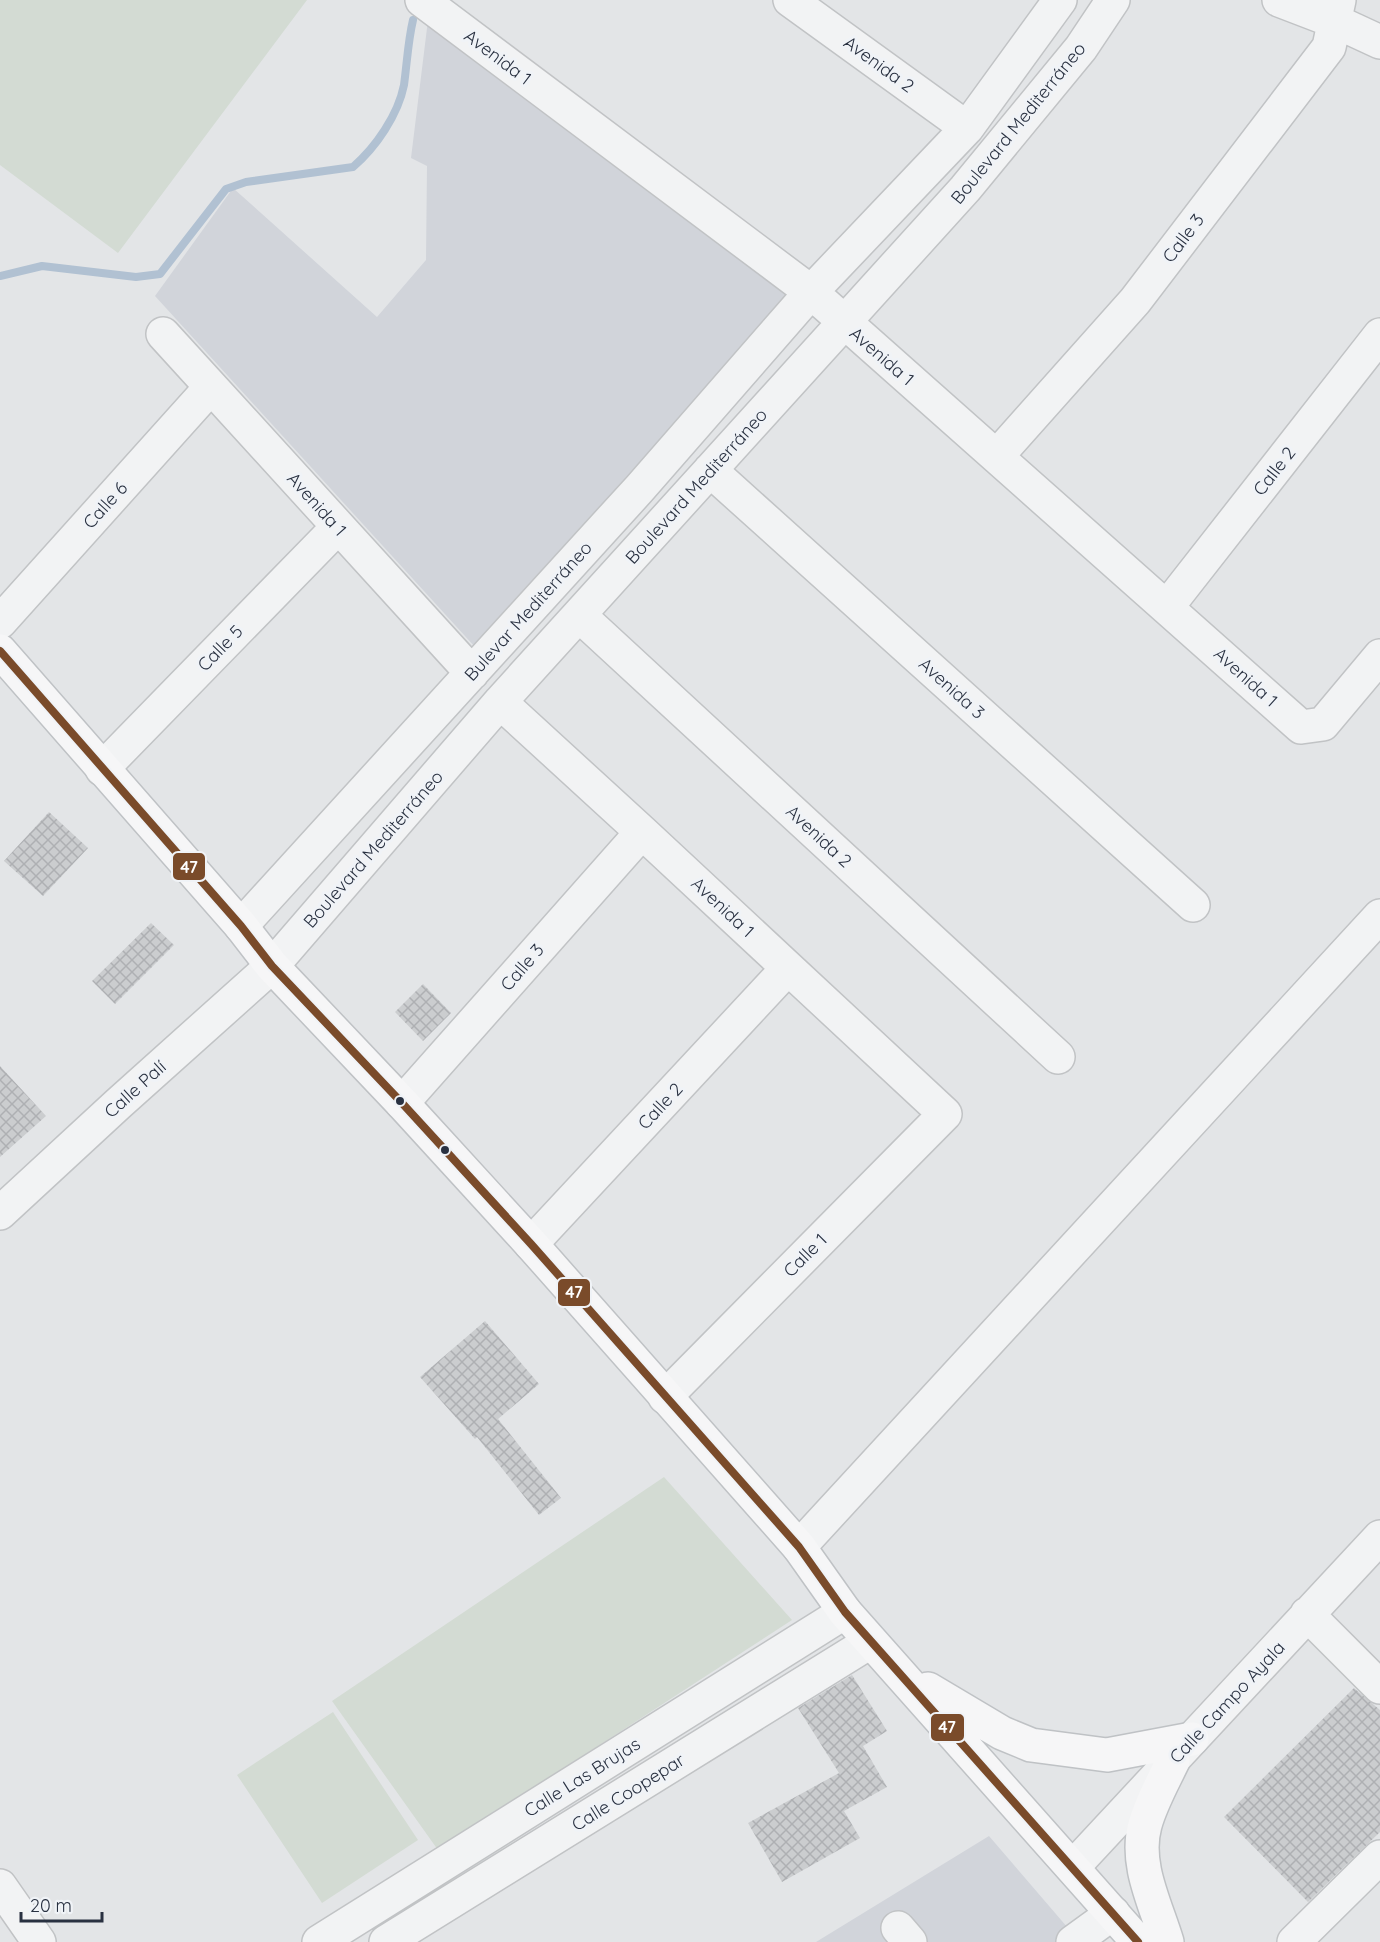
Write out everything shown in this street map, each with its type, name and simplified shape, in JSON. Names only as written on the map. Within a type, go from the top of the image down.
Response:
[{"type":"main road","points":[[0,651],[241,926],[272,966],[531,1244],[799,1547],[845,1612],[870,1642],[1138,1942]]},
{"type":"main road","points":[[898,1671],[1002,1733],[1032,1745],[1107,1755],[1182,1750]]},
{"type":"main road","points":[[1167,1942],[1144,1870],[1142,1843],[1144,1826],[1152,1806],[1182,1750]]},
{"type":"street","name":"Avenida 1","points":[[422,0],[811,292],[1301,727],[1323,724],[1380,656]]},
{"type":"street","name":"Avenida 2","points":[[790,0],[967,128]]},
{"type":"street","name":"Boulevard Mediterráneo","points":[[811,292],[967,128],[1060,0]]},
{"type":"street","name":"Boulevard Mediterráneo","points":[[272,966],[500,702],[965,189],[1081,48],[1113,0]]},
{"type":"street","points":[[1279,0],[1337,10],[1380,42]]},
{"type":"street","name":"Calle 3","points":[[997,456],[1135,301],[1329,47],[1337,10]]},
{"type":"street","name":"Bulevar Mediterráneo","points":[[241,926],[640,488],[811,292]]},
{"type":"street","name":"Avenida 1","points":[[163,334],[472,673]]},
{"type":"street","name":"Calle 2","points":[[1167,606],[1380,334]]},
{"type":"street","name":"Calle 6","points":[[0,622],[211,387]]},
{"type":"street","name":"Avenida 3","points":[[710,470],[1193,906]]},
{"type":"street","name":"Calle 5","points":[[102,769],[338,527]]},
{"type":"street","name":"Avenida 2","points":[[579,615],[1058,1057]]},
{"type":"street","name":"Avenida 1","points":[[500,702],[642,831],[945,1114]]},
{"type":"street","name":"Calle 3","points":[[402,1103],[642,831]]},
{"type":"street","points":[[799,1547],[1380,916]]},
{"type":"street","name":"Calle Palí","points":[[0,1213],[272,966]]},
{"type":"street","name":"Calle 2","points":[[531,1244],[788,968]]},
{"type":"street","name":"Calle 1","points":[[665,1396],[945,1114]]},
{"type":"street","name":"Calle Campo Ayala","points":[[1073,1867],[1380,1537]]},
{"type":"street","name":"Calle Las Brujas","points":[[319,1942],[845,1612]]},
{"type":"street","points":[[1307,1614],[1380,1687]]},
{"type":"street","name":"Calle Coopepar","points":[[386,1942],[870,1642]]},
{"type":"street","points":[[1294,1942],[1380,1857]]},
{"type":"street","points":[[3,1897],[39,1942]]},
{"type":"street","points":[[1073,1942],[1113,1912]]},
{"type":"shaded area","points":[[0,0],[307,0],[118,253],[0,165]]},
{"type":"shaded area","points":[[428,20],[791,292],[475,647],[155,296],[233,188],[377,317],[426,260],[427,166],[411,158]]},
{"type":"shaded area","points":[[664,1477],[792,1620],[438,1850],[332,1701]]},
{"type":"shaded area","points":[[333,1712],[418,1840],[322,1903],[237,1775]]},
{"type":"shaded area","points":[[989,1836],[1080,1942],[816,1942]]},
{"type":"building","points":[[49,812],[88,848],[43,896],[4,861]]},
{"type":"building","points":[[151,923],[174,945],[115,1004],[92,981]]},
{"type":"building","points":[[423,984],[451,1013],[423,1041],[395,1012]]},
{"type":"building","points":[[0,1066],[46,1116],[0,1157]]},
{"type":"building","points":[[485,1321],[539,1384],[498,1419],[561,1498],[539,1515],[477,1437],[475,1439],[420,1377]]},
{"type":"building","points":[[852,1675],[887,1731],[863,1746],[887,1787],[844,1811],[860,1838],[782,1882],[748,1823],[839,1773],[798,1708]]},
{"type":"building","points":[[1354,1688],[1380,1710],[1380,1832],[1308,1902],[1224,1817]]},
{"type":"waterway","points":[[0,276],[42,266],[136,277],[160,274],[226,189],[246,182],[353,167],[378,140],[397,108],[404,85],[413,20]]},
{"type":"transit line","name":"47","points":[[0,651],[241,926],[272,966],[531,1244],[799,1547],[845,1612],[1138,1942]]}]
